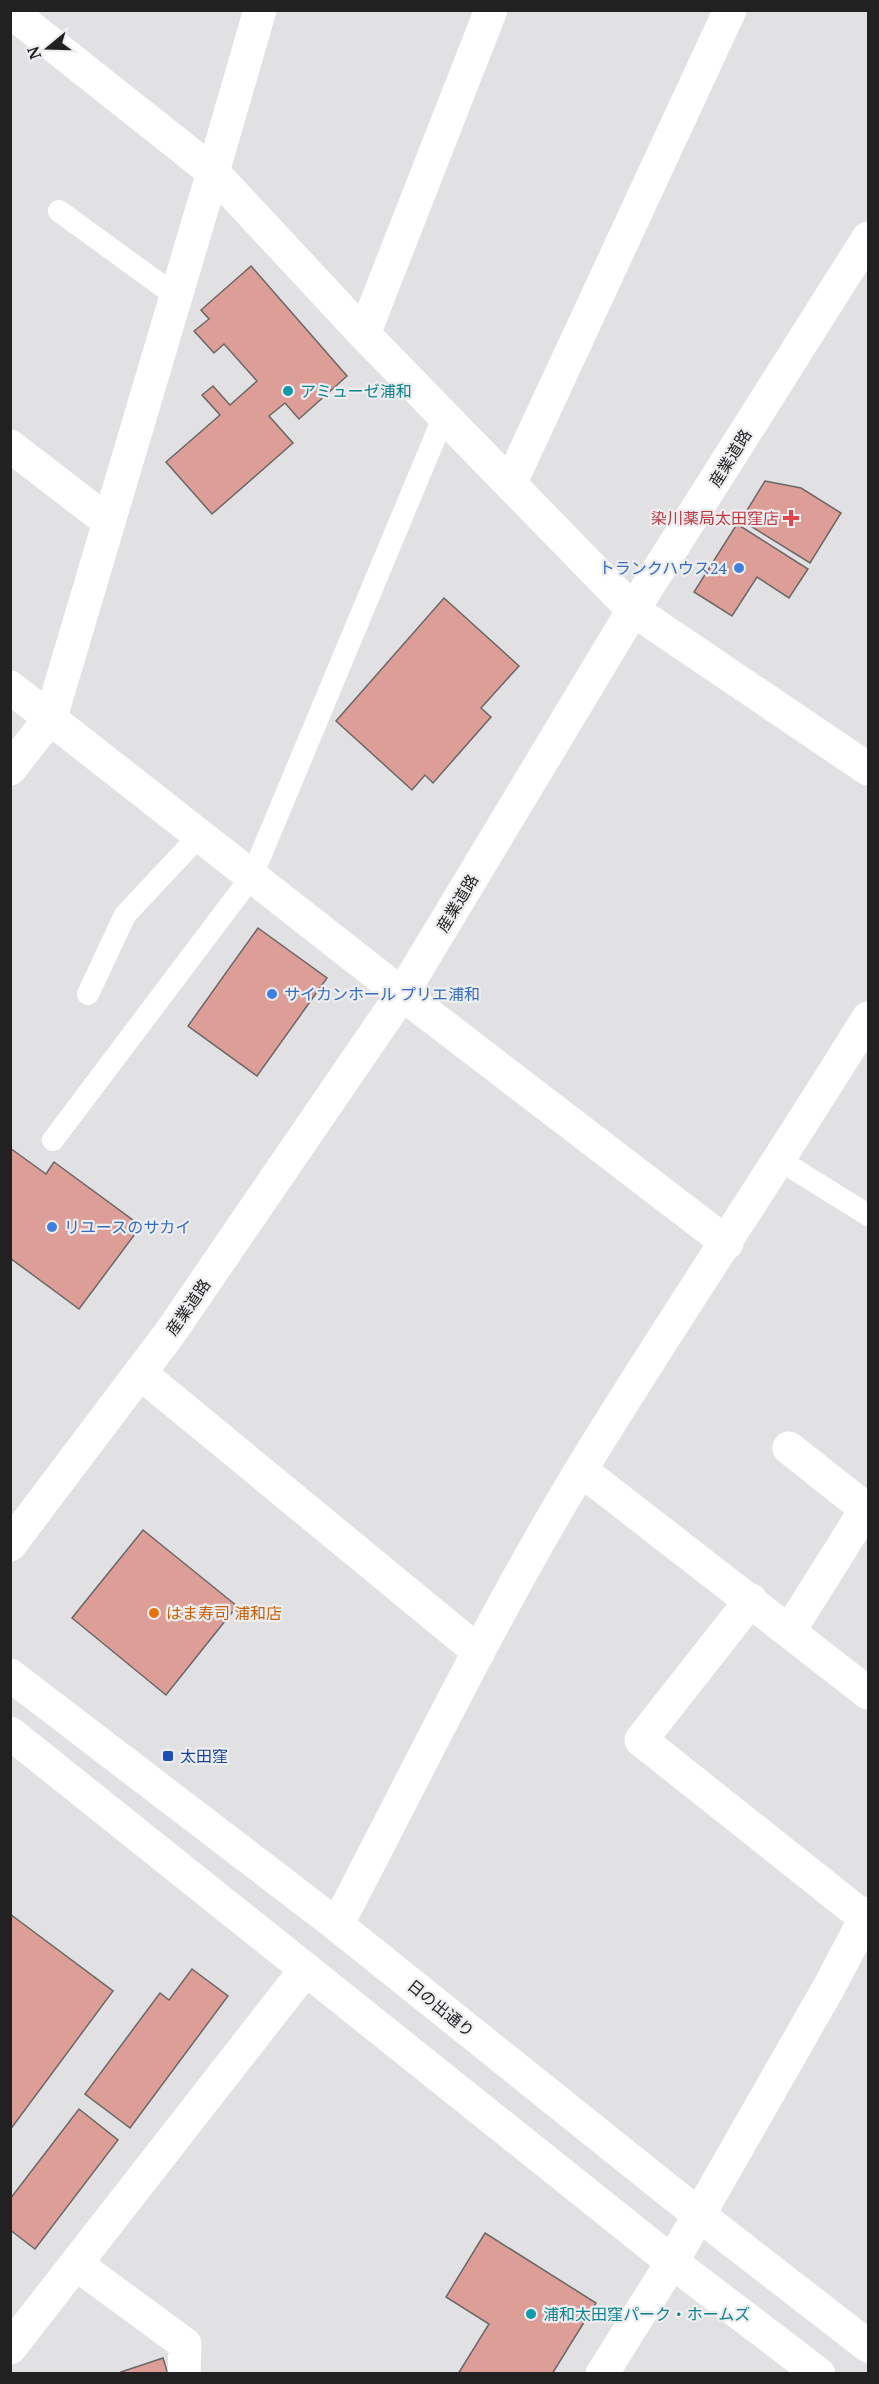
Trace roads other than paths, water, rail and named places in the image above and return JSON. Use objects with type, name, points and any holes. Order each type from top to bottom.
[{"type":"street","points":[[10,769],[51,717],[260,10]]},
{"type":"street","points":[[364,334],[491,10]]},
{"type":"street","points":[[510,484],[730,10]]},
{"type":"street","points":[[10,11],[213,172],[364,334],[633,610],[868,769]]},
{"type":"street","name":"産業道路","points":[[10,1545],[177,1324],[402,994],[633,610],[868,238]]},
{"type":"street","points":[[10,446],[109,522]]},
{"type":"street","points":[[10,687],[402,994],[727,1242]]},
{"type":"street","points":[[337,1925],[479,1652],[581,1470],[781,1161],[868,1018]]},
{"type":"street","points":[[140,1373],[479,1652]]},
{"type":"street","points":[[789,1448],[866,1509],[790,1630]]},
{"type":"street","points":[[581,1470],[790,1630],[868,1693]]},
{"type":"street","points":[[602,2373],[672,2262],[867,1915],[641,1740],[751,1600]]},
{"type":"street","name":"日の出通り","points":[[10,1675],[337,1925],[699,2215],[868,2346]]},
{"type":"street","points":[[10,1733],[672,2262],[819,2373]]},
{"type":"street","points":[[10,2348],[306,1968]]},
{"type":"street","points":[[76,2264],[185,2344],[184,2373]]},
{"type":"lane","points":[[59,212],[176,296]]},
{"type":"lane","points":[[53,1140],[252,876],[444,416]]},
{"type":"lane","points":[[88,994],[125,915],[200,835]]},
{"type":"lane","points":[[781,1161],[868,1215]]},
{"type":"place","name":"アミューゼ浦和","points":[[288,391]]},
{"type":"place","name":"染川薬局太田窪店","points":[[791,518]]},
{"type":"place","name":"トランクハウス24","points":[[739,568]]},
{"type":"place","name":"サイカンホール プリエ浦和","points":[[272,994]]},
{"type":"place","name":"リユースのサカイ","points":[[52,1227]]},
{"type":"place","name":"はま寿司 浦和店","points":[[154,1613]]},
{"type":"place","name":"太田窪","points":[[168,1756]]},
{"type":"place","name":"浦和太田窪パーク・ホームズ","points":[[531,2314]]}]
